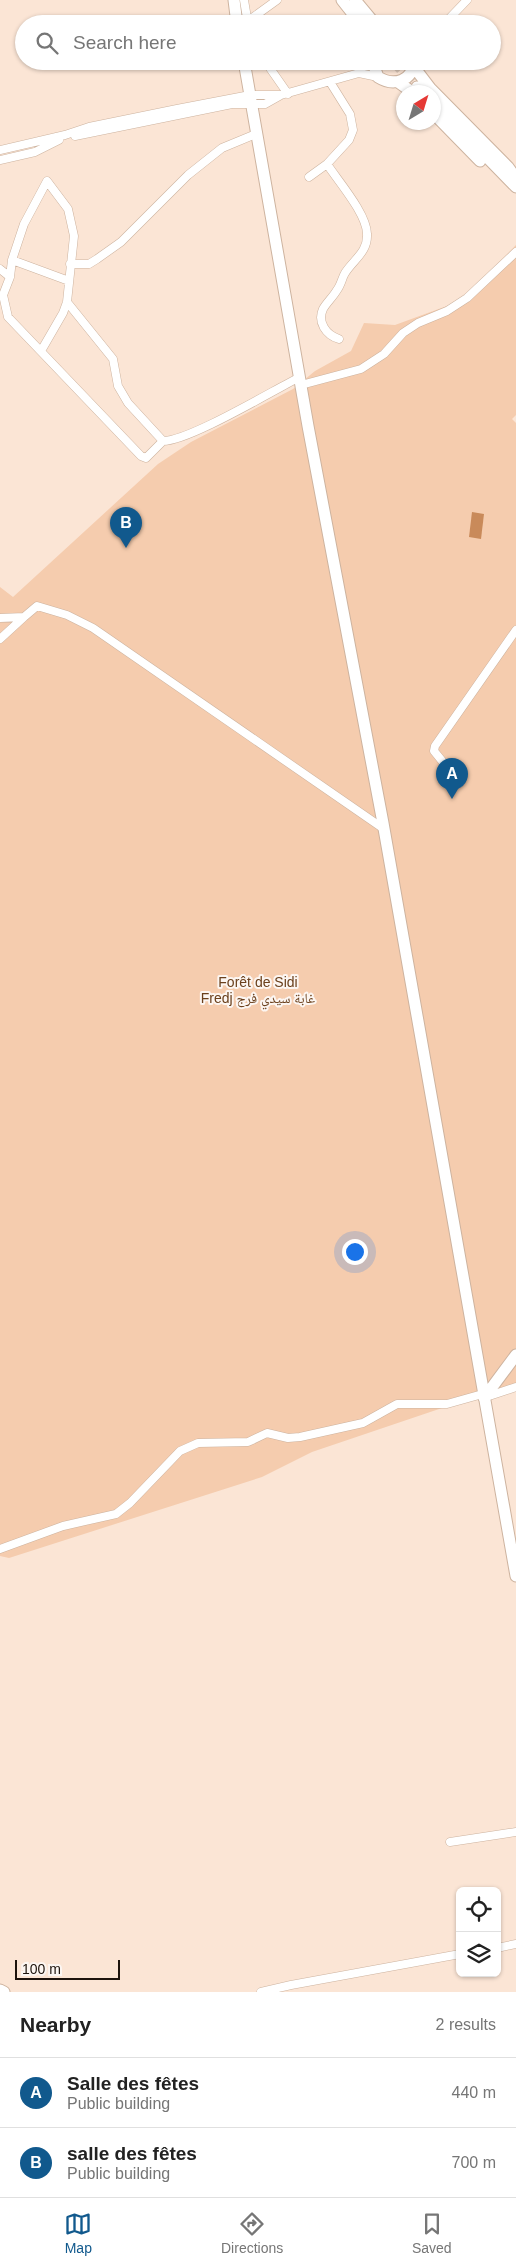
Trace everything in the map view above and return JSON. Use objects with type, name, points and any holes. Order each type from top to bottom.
[{"type":"main road","points":[[234,0],[241,15]]},
{"type":"main road","points":[[333,0],[345,15]]},
{"type":"main road","points":[[342,0],[354,15]]},
{"type":"main road","points":[[355,0],[367,15]]},
{"type":"main road","points":[[245,70],[384,829],[482,1396],[516,1576]]},
{"type":"main road","points":[[375,70],[378,77],[405,85]]},
{"type":"main road","points":[[398,82],[408,77],[411,70]]},
{"type":"main road","points":[[418,70],[426,83],[508,167],[516,178]]},
{"type":"main road","points":[[441,110],[516,187]]},
{"type":"main road","points":[[441,121],[502,183],[516,192]]},
{"type":"main road","points":[[482,1396],[516,1355]]},
{"type":"main road","points":[[0,1990],[4,1992]]},
{"type":"street","points":[[244,15],[245,0]]},
{"type":"street","points":[[252,15],[265,3],[278,0]]},
{"type":"street","points":[[453,15],[467,0]]},
{"type":"street","points":[[270,70],[284,95]]},
{"type":"street","points":[[0,160],[35,152],[67,137],[178,112],[284,95],[359,73],[362,70]]},
{"type":"street","points":[[359,73],[378,77]]},
{"type":"street","points":[[309,178],[327,164],[349,140],[354,126],[350,114],[330,82]]},
{"type":"street","points":[[0,150],[65,135],[84,128],[160,116]]},
{"type":"street","points":[[70,264],[89,264],[121,242],[188,175],[222,148],[256,134]]},
{"type":"street","points":[[327,164],[363,218],[368,234],[364,250],[346,271],[338,289],[322,310],[322,322],[325,330],[331,336],[339,338]]},
{"type":"street","points":[[41,351],[63,313],[67,302],[74,236],[68,209],[47,181],[24,224],[12,260],[10,277],[3,295],[8,317],[141,456],[146,458],[163,441],[172,441],[301,381],[361,368],[384,354],[411,328],[447,311],[467,298],[516,252]]},
{"type":"street","points":[[12,260],[69,281]]},
{"type":"street","points":[[0,269],[10,277]]},
{"type":"street","points":[[67,302],[113,358],[118,386],[128,403],[163,441]]},
{"type":"street","points":[[0,639],[37,606],[67,615],[93,628],[384,829]]},
{"type":"street","points":[[0,618],[24,617]]},
{"type":"street","points":[[460,783],[434,751],[435,746],[516,630]]},
{"type":"street","points":[[0,1549],[63,1526],[116,1514],[130,1504],[180,1451],[198,1443],[248,1442],[267,1433],[296,1437],[358,1424],[397,1404],[447,1404],[516,1387]]},
{"type":"street","points":[[450,1842],[516,1832]]},
{"type":"street","points":[[501,1947],[516,1944]]},
{"type":"street","points":[[261,1992],[291,1984],[456,1955]]},
{"type":"green space","name":"Forêt de Sidi Fredj غابة سيدي فرج","points":[[516,245],[516,415],[512,419],[516,423],[516,1383],[312,1452],[262,1477],[9,1558],[0,1556],[0,587],[13,597],[158,464],[191,442],[293,389],[315,371],[351,351],[364,323],[395,325],[455,303],[483,279]]},
{"type":"shaded area","points":[[472,512],[484,514],[481,539],[469,537]]},
{"type":"tunnel","points":[[402,70],[415,85]]},
{"type":"place","name":"salle des fêtes","points":[[126,548]]},
{"type":"place","name":"Salle des fêtes","points":[[452,799]]}]
